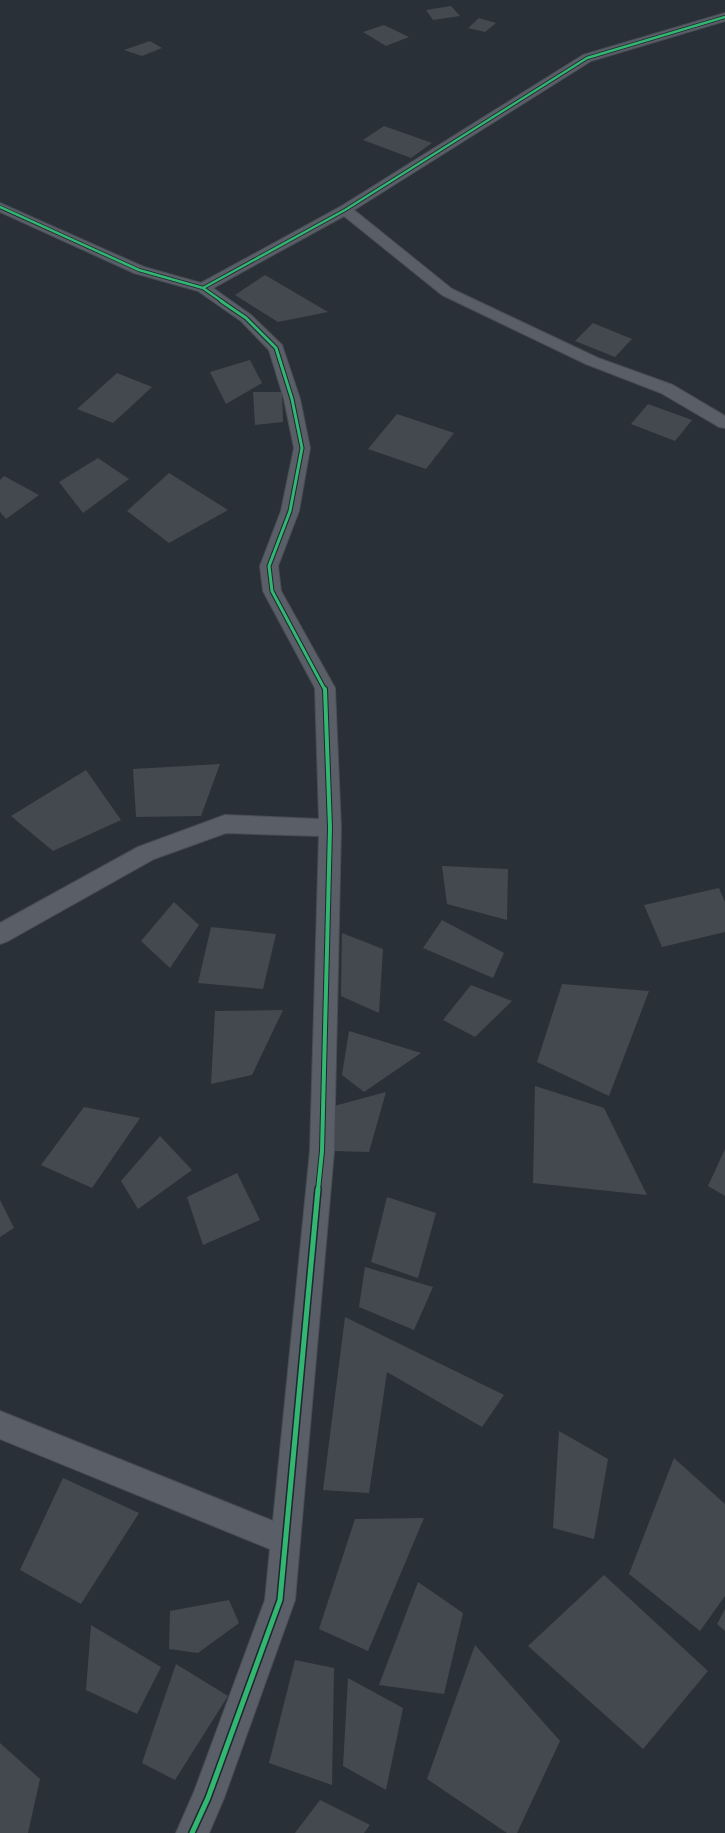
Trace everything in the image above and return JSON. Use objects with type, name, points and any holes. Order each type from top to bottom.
[{"type":"street","points":[[203,288],[346,210],[587,58],[725,17]]},
{"type":"street","points":[[0,207],[138,270],[203,288],[246,318],[276,348],[292,399],[302,448],[290,511],[268,566],[272,591],[325,688],[330,828],[322,1151],[280,1600],[208,1798],[192,1833]]},
{"type":"street","points":[[346,210],[447,292],[592,361],[667,389],[725,423]]},
{"type":"street","points":[[0,934],[146,853],[225,824],[330,828]]},
{"type":"street","points":[[0,1425],[286,1541]]},
{"type":"building","points":[[451,6],[460,16],[433,20],[426,10]]},
{"type":"building","points":[[479,18],[496,23],[485,32],[468,28]]},
{"type":"building","points":[[384,25],[409,37],[386,46],[363,32]]},
{"type":"building","points":[[150,41],[162,48],[142,56],[124,50]]},
{"type":"building","points":[[384,126],[432,143],[411,158],[363,140]]},
{"type":"building","points":[[265,275],[328,312],[278,322],[235,295]]},
{"type":"building","points":[[593,323],[632,339],[615,357],[575,341]]},
{"type":"building","points":[[250,360],[262,383],[226,404],[210,372]]},
{"type":"building","points":[[117,373],[152,387],[113,423],[77,409]]},
{"type":"building","points":[[253,392],[282,392],[283,422],[255,425]]},
{"type":"building","points":[[648,404],[692,420],[675,441],[631,424]]},
{"type":"building","points":[[397,414],[454,433],[426,469],[368,449]]},
{"type":"building","points":[[98,458],[129,479],[83,513],[59,482]]},
{"type":"building","points":[[169,473],[228,510],[169,543],[127,511]]},
{"type":"building","points":[[4,476],[39,495],[6,519],[0,512],[0,480]]},
{"type":"building","points":[[220,764],[201,816],[136,817],[133,769]]},
{"type":"building","points":[[86,770],[121,820],[53,851],[11,816]]},
{"type":"building","points":[[442,866],[508,869],[507,920],[447,904]]},
{"type":"building","points":[[719,888],[725,902],[725,932],[662,947],[644,905]]},
{"type":"building","points":[[174,902],[199,925],[170,968],[141,941]]},
{"type":"building","points":[[442,920],[504,953],[493,978],[423,948]]},
{"type":"building","points":[[211,927],[276,934],[263,989],[198,983]]},
{"type":"building","points":[[342,933],[383,949],[379,1013],[341,996]]},
{"type":"building","points":[[562,984],[649,991],[609,1096],[537,1062]]},
{"type":"building","points":[[471,985],[512,1001],[475,1037],[443,1020]]},
{"type":"building","points":[[283,1010],[252,1075],[211,1084],[215,1011]]},
{"type":"building","points":[[349,1031],[421,1053],[364,1092],[342,1075]]},
{"type":"building","points":[[535,1086],[604,1108],[647,1195],[533,1183]]},
{"type":"building","points":[[386,1092],[369,1152],[333,1151],[334,1106]]},
{"type":"building","points":[[84,1107],[140,1118],[92,1188],[41,1165]]},
{"type":"building","points":[[160,1136],[192,1170],[138,1209],[121,1181]]},
{"type":"building","points":[[725,1149],[725,1196],[708,1186]]},
{"type":"building","points":[[237,1173],[260,1220],[203,1245],[187,1197]]},
{"type":"building","points":[[387,1197],[436,1213],[418,1278],[371,1262]]},
{"type":"building","points":[[0,1200],[14,1228],[0,1237]]},
{"type":"building","points":[[365,1267],[433,1287],[414,1330],[359,1307]]},
{"type":"building","points":[[345,1317],[504,1395],[482,1427],[387,1372],[369,1493],[323,1490]]},
{"type":"building","points":[[559,1431],[608,1459],[594,1539],[553,1528]]},
{"type":"building","points":[[674,1458],[725,1504],[725,1596],[700,1631],[629,1574]]},
{"type":"building","points":[[63,1478],[139,1513],[81,1604],[20,1570]]},
{"type":"building","points":[[424,1518],[368,1651],[319,1629],[355,1519]]},
{"type":"building","points":[[604,1575],[708,1671],[643,1749],[528,1646]]},
{"type":"building","points":[[418,1582],[463,1613],[444,1694],[379,1685]]},
{"type":"building","points":[[229,1600],[239,1623],[198,1653],[169,1649],[170,1611]]},
{"type":"building","points":[[725,1609],[725,1631],[717,1624]]},
{"type":"building","points":[[91,1625],[161,1667],[137,1714],[86,1690]]},
{"type":"building","points":[[475,1645],[560,1741],[517,1833],[507,1833],[427,1779]]},
{"type":"building","points":[[295,1660],[334,1668],[332,1785],[269,1763]]},
{"type":"building","points":[[176,1664],[228,1696],[175,1780],[142,1763]]},
{"type":"building","points":[[348,1678],[403,1708],[386,1790],[343,1766]]},
{"type":"building","points":[[0,1743],[40,1779],[28,1833],[0,1833]]},
{"type":"building","points":[[320,1800],[370,1825],[364,1833],[295,1833]]},
{"type":"cycle path","points":[[0,207],[139,270],[203,288],[345,210],[587,58],[725,17]]},
{"type":"cycle path","points":[[192,1833],[208,1798],[280,1600],[322,1151],[330,828],[325,688],[272,591],[269,566],[290,511],[302,448],[292,399],[276,348],[246,318],[203,288]]}]
